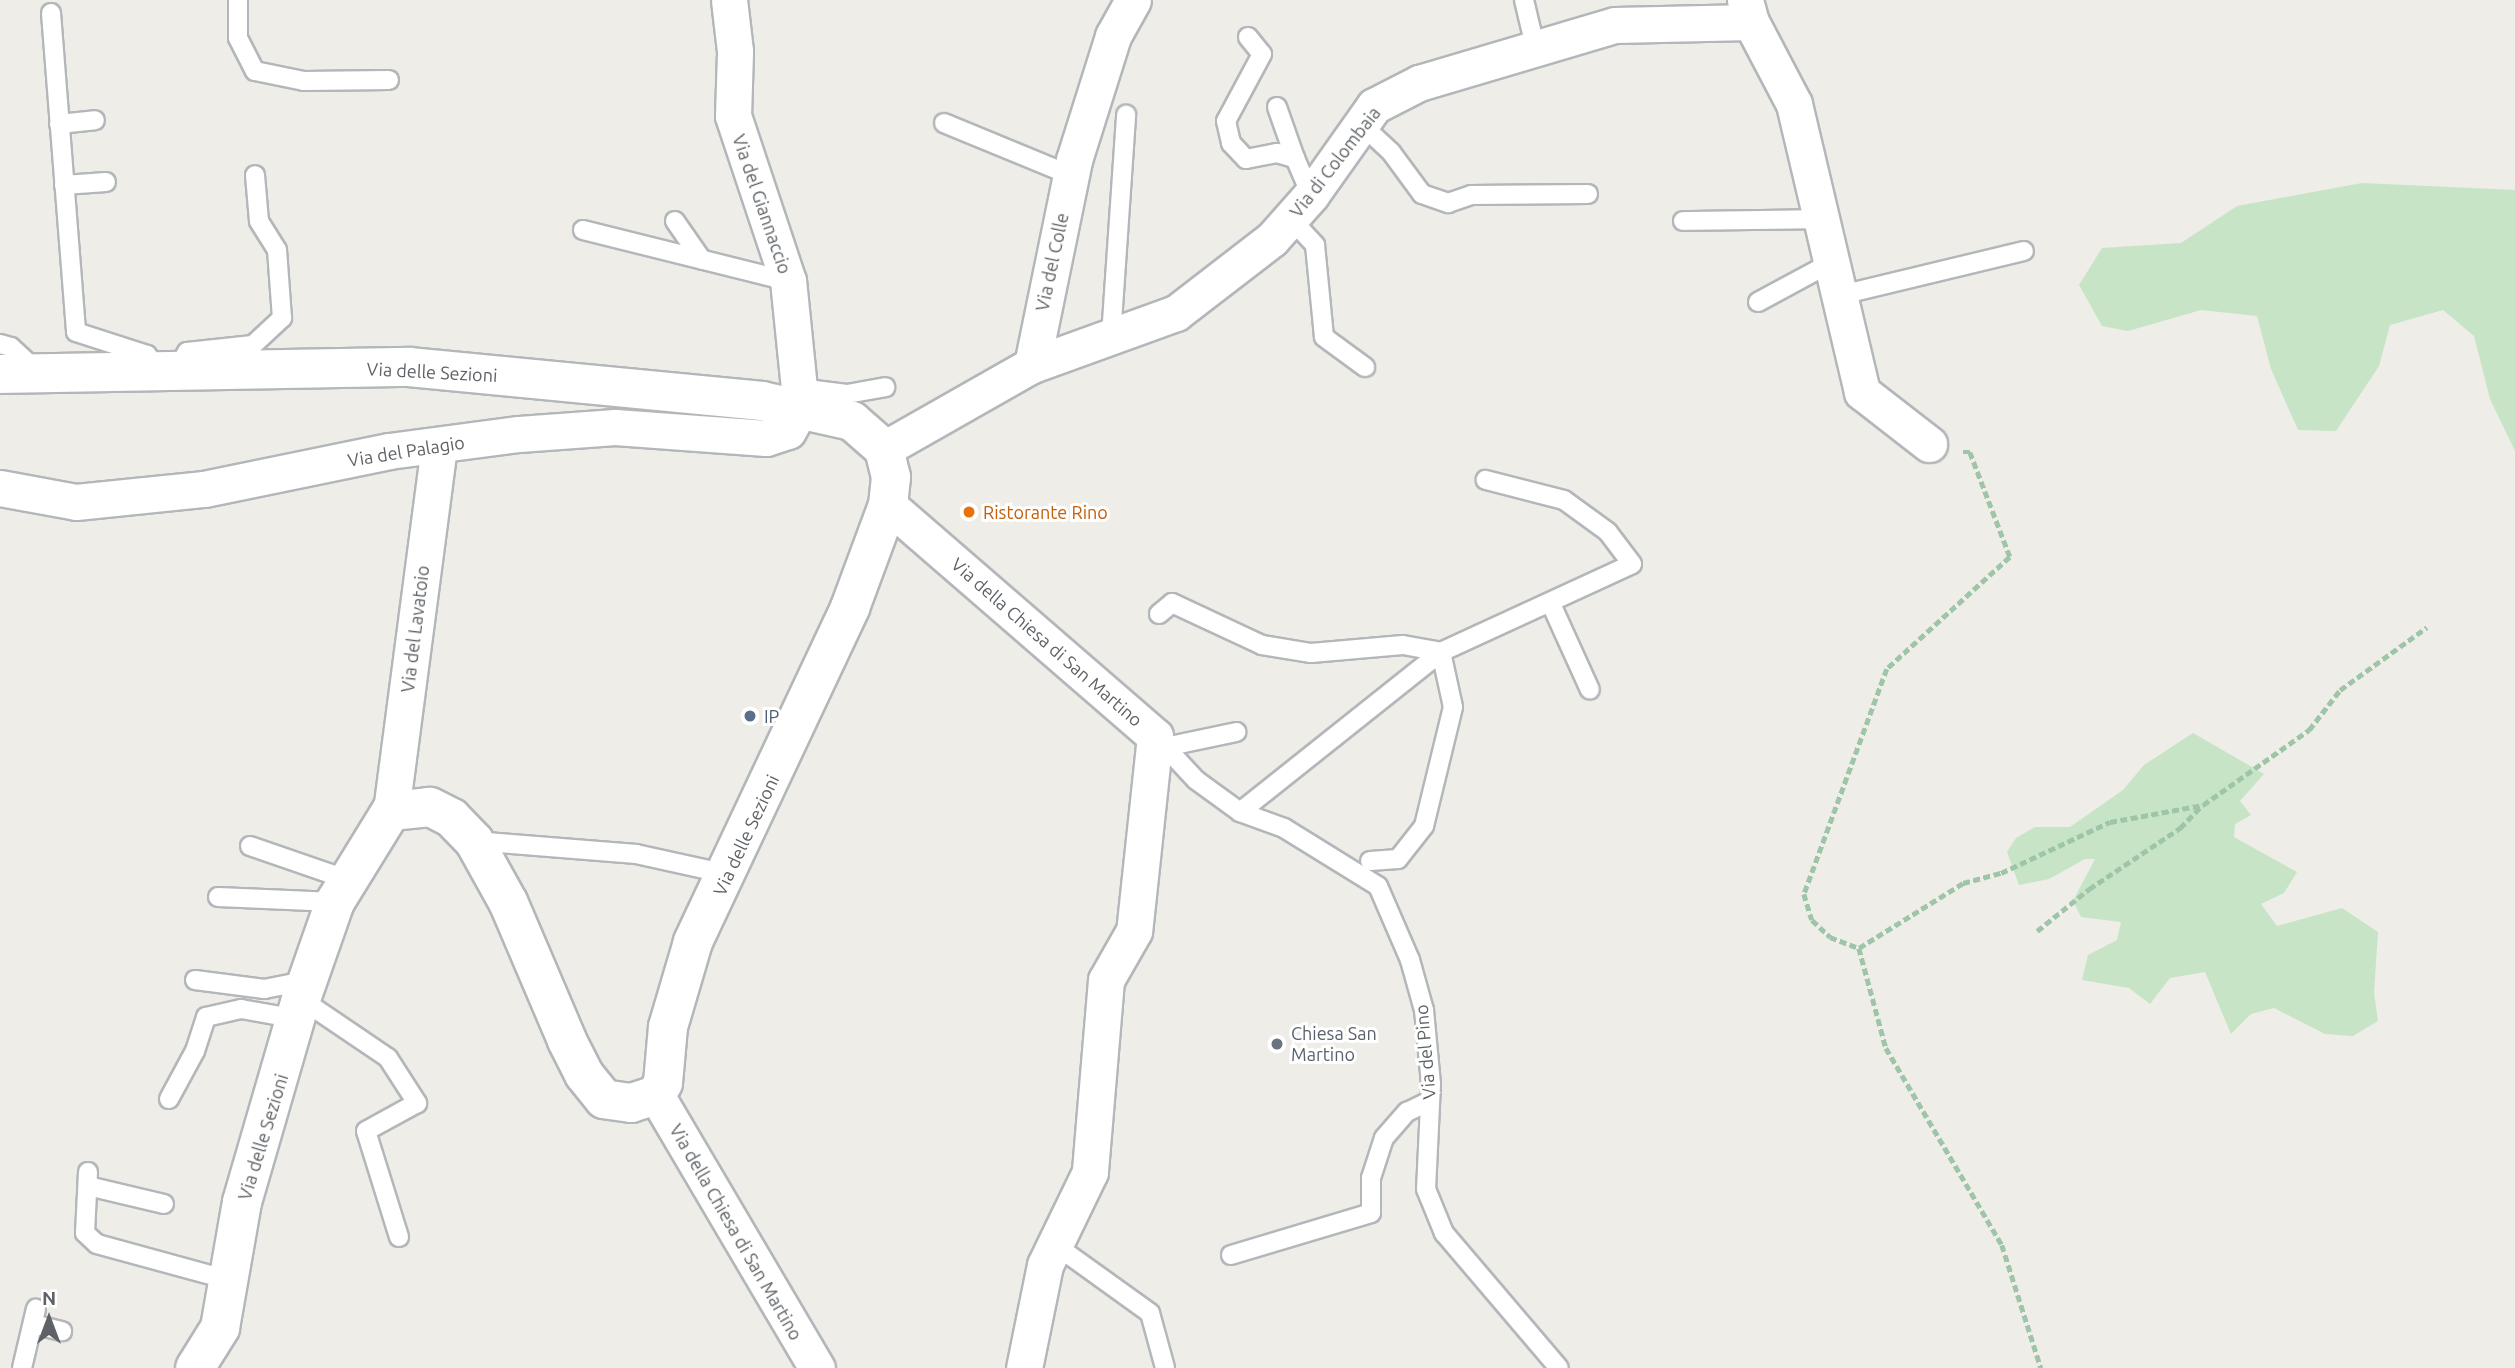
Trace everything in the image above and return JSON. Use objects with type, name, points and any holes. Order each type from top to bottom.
[{"type":"street","name":"Via del Giannaccio","points":[[729,0],[735,51],[733,116],[789,281],[800,398]]},
{"type":"street","name":"Via del Colle","points":[[1032,365],[1070,175],[1112,36],[1133,0]]},
{"type":"street","name":"Via di Colombaia","points":[[1032,365],[1176,313],[1272,239],[1301,206],[1374,106],[1419,83],[1535,46],[1615,25],[1748,11]]},
{"type":"street","points":[[1748,11],[1794,104],[1863,392],[1929,444]]},
{"type":"street","points":[[884,449],[1032,365]]},
{"type":"street","name":"Via delle Sezioni","points":[[0,374],[409,367],[800,398],[852,422],[884,449],[891,477],[888,505],[850,608],[729,874],[693,942],[668,1027],[663,1083],[656,1095]]},
{"type":"street","name":"Via del Palagio","points":[[0,488],[76,502],[204,489],[389,451],[519,434],[615,427],[766,438],[788,431],[800,398]]},
{"type":"street","name":"Via del Lavatoio","points":[[391,811],[439,446]]},
{"type":"street","name":"Via della Chiesa di San Martino","points":[[888,505],[1160,741],[1134,932],[1106,980],[1090,1172],[1045,1265],[1024,1368]]},
{"type":"street","points":[[391,811],[430,807],[452,818],[474,841],[508,902],[584,1074],[604,1099],[631,1103],[656,1095]]},
{"type":"street","name":"Via delle Sezioni","points":[[195,1368],[220,1328],[242,1202],[302,1002],[341,890],[391,811]]},
{"type":"street","name":"Via della Chiesa di San Martino","points":[[656,1095],[817,1368]]},
{"type":"lane","points":[[238,0],[238,38],[255,71],[304,82],[389,80]]},
{"type":"lane","points":[[1524,0],[1535,46]]},
{"type":"lane","points":[[51,13],[76,332],[147,355],[166,371],[187,352],[253,345],[282,318],[277,250],[259,220],[255,176]]},
{"type":"lane","points":[[1248,37],[1262,54],[1226,121],[1230,143],[1246,159],[1277,153],[1295,158]]},
{"type":"lane","points":[[1277,107],[1295,158],[1301,206],[1315,245],[1324,337],[1366,367]]},
{"type":"lane","points":[[1111,337],[1126,115]]},
{"type":"lane","points":[[59,124],[95,120]]},
{"type":"lane","points":[[944,123],[1070,175]]},
{"type":"lane","points":[[1362,124],[1391,152],[1422,194],[1448,203],[1471,195],[1588,194]]},
{"type":"lane","points":[[64,185],[106,182]]},
{"type":"lane","points":[[1683,221],[1822,219]]},
{"type":"lane","points":[[675,221],[702,260]]},
{"type":"lane","points":[[583,230],[789,281]]},
{"type":"lane","points":[[1841,295],[2024,251]]},
{"type":"lane","points":[[1758,302],[1832,262]]},
{"type":"lane","points":[[0,344],[11,347],[40,373]]},
{"type":"lane","points":[[800,398],[885,387]]},
{"type":"lane","points":[[1240,812],[1441,652],[1551,604],[1632,564],[1608,532],[1564,500],[1486,480]]},
{"type":"lane","points":[[1158,614],[1172,603],[1262,645],[1311,653],[1404,645],[1441,652]]},
{"type":"lane","points":[[1551,604],[1590,690]]},
{"type":"lane","points":[[1370,861],[1398,859],[1424,826],[1453,707],[1441,652]]},
{"type":"lane","points":[[1160,741],[1236,732]]},
{"type":"lane","name":"Via del Pino","points":[[1160,741],[1196,780],[1240,812],[1284,828],[1378,886],[1410,960],[1424,1010],[1430,1101],[1426,1189],[1444,1233],[1559,1368]]},
{"type":"lane","points":[[474,841],[636,854],[729,874]]},
{"type":"lane","points":[[250,846],[341,890]]},
{"type":"lane","points":[[218,898],[341,890]]},
{"type":"lane","points":[[195,980],[264,989],[295,984],[302,1002],[388,1058],[417,1103],[366,1130],[399,1237]]},
{"type":"lane","points":[[169,1099],[195,1051],[206,1017],[241,1009],[302,1002]]},
{"type":"lane","points":[[1230,1255],[1371,1213],[1371,1178],[1384,1138],[1407,1112],[1430,1101]]},
{"type":"lane","points":[[164,1204],[88,1179],[85,1233],[97,1244],[229,1280]]},
{"type":"lane","points":[[1054,1244],[1150,1313],[1164,1368]]},
{"type":"lane","points":[[22,1368],[34,1317],[62,1331]]},
{"type":"path","points":[[1859,948],[1830,937],[1812,920],[1804,894],[1887,669],[2010,558],[1970,452],[1944,452],[1929,444]]},
{"type":"path","points":[[2037,932],[2089,889],[2180,828],[2203,805],[2309,730],[2340,690],[2427,627]]},
{"type":"path","points":[[1859,948],[1963,883],[2001,873],[2110,822],[2203,805]]},
{"type":"path","points":[[1859,948],[1886,1048],[2002,1245],[2041,1368]]},
{"type":"green space","points":[[2362,183],[2515,190],[2515,451],[2490,399],[2474,336],[2443,310],[2390,325],[2379,366],[2336,431],[2298,430],[2271,369],[2257,316],[2201,310],[2128,331],[2102,326],[2079,285],[2102,248],[2181,243],[2237,206]]},
{"type":"green space","points":[[2193,733],[2264,774],[2240,801],[2251,815],[2235,824],[2234,837],[2297,872],[2284,893],[2261,904],[2277,926],[2342,908],[2378,932],[2374,993],[2378,1021],[2353,1036],[2325,1034],[2274,1008],[2251,1014],[2231,1034],[2205,972],[2170,978],[2150,1004],[2129,988],[2082,980],[2088,955],[2117,940],[2121,922],[2081,917],[2073,901],[2095,859],[2085,859],[2049,879],[2019,885],[2007,852],[2016,838],[2035,827],[2070,827],[2123,790],[2144,765]]},
{"type":"place","name":"Ristorante Rino","points":[[969,512]]},
{"type":"place","name":"IP","points":[[750,716]]},
{"type":"place","name":"Chiesa San Martino","points":[[1277,1044]]}]
